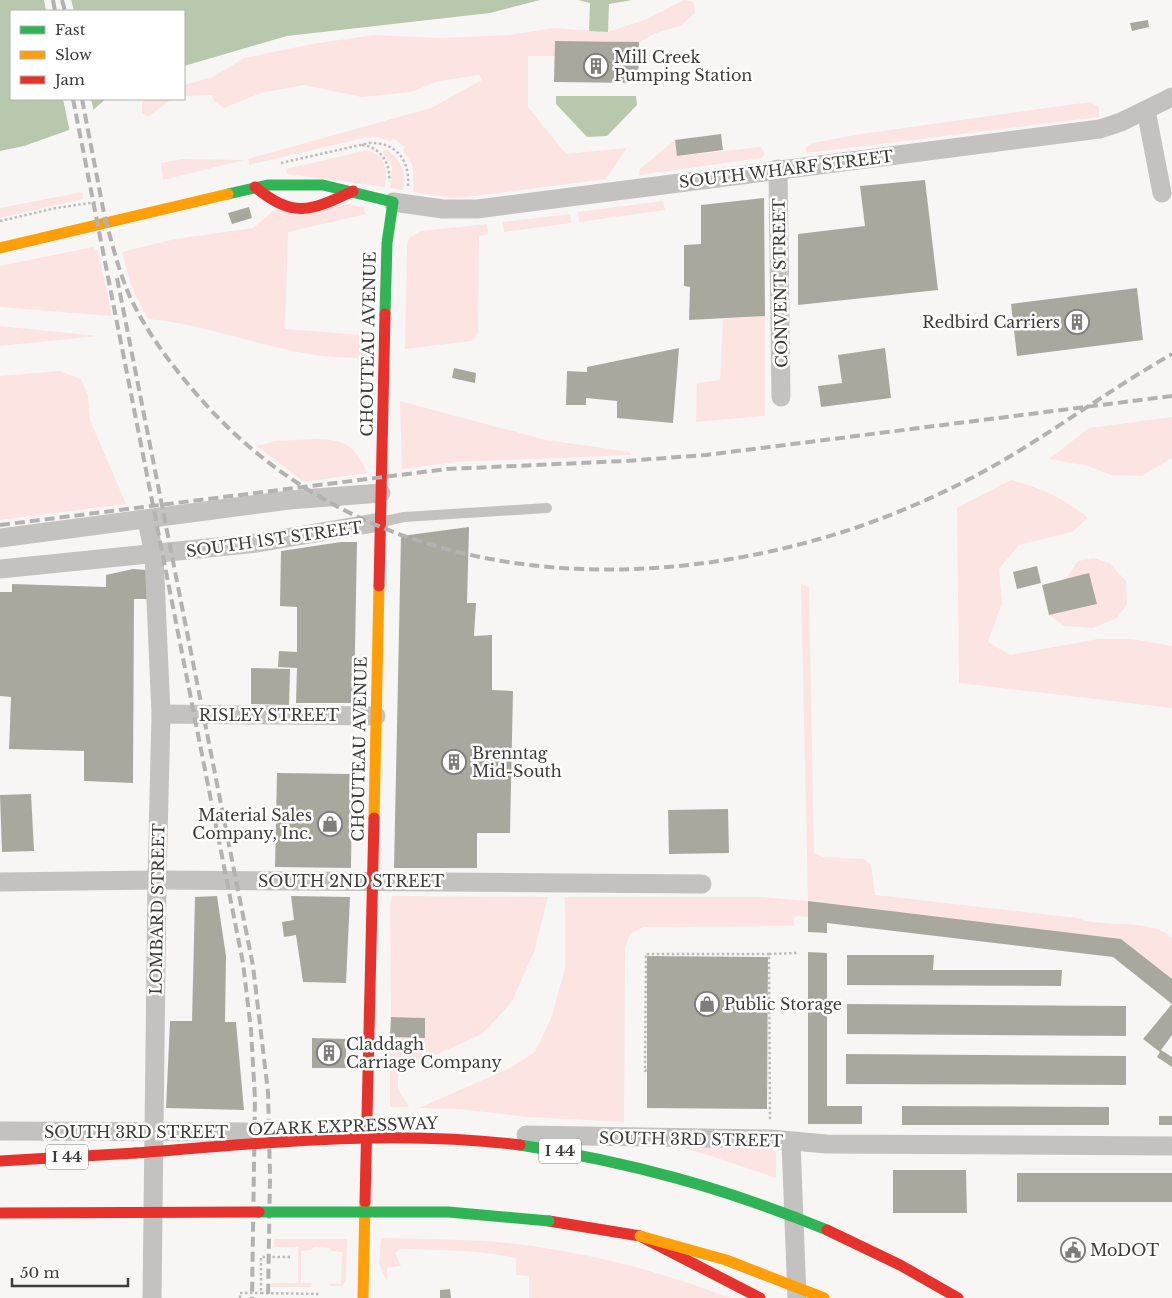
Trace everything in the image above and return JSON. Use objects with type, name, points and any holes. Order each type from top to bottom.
[{"type":"main road","points":[[0,248],[255,187],[311,183],[353,191],[396,194]]},
{"type":"main road","points":[[255,187],[282,205],[298,209],[335,199],[353,191]]},
{"type":"main road","name":"CHOUTEAU AVENUE","points":[[363,1298],[387,243],[396,194]]},
{"type":"main road","name":"OZARK EXPRESSWAY","points":[[0,1161],[300,1140],[392,1138],[505,1143],[557,1151],[664,1174],[729,1192],[789,1214],[878,1254],[916,1273],[958,1298]]},
{"type":"main road","points":[[0,1213],[448,1212],[540,1220],[587,1226],[640,1236],[726,1260],[824,1298]]},
{"type":"main road","points":[[640,1236],[760,1298]]},
{"type":"street","name":"SOUTH WHARF STREET","points":[[396,194],[443,209],[477,209],[1100,129],[1172,97]]},
{"type":"street","points":[[1146,110],[1162,194]]},
{"type":"street","name":"CONVENT STREET","points":[[778,169],[781,397]]},
{"type":"street","name":"SOUTH 1ST STREET","points":[[0,538],[289,500],[381,493]]},
{"type":"street","name":"LOMBARD STREET","points":[[147,520],[154,555],[161,714],[152,1298]]},
{"type":"street","name":"SOUTH 1ST STREET","points":[[0,569],[154,555],[257,543],[380,522]]},
{"type":"street","name":"RISLEY STREET","points":[[161,714],[376,716]]},
{"type":"street","name":"SOUTH 2ND STREET","points":[[0,882],[157,880],[702,884]]},
{"type":"street","name":"SOUTH 3RD STREET","points":[[0,1131],[154,1133],[367,1132],[761,1139],[826,1144],[1172,1146]]},
{"type":"street","points":[[791,1142],[797,1298]]},
{"type":"lane","name":"SOUTH 1ST STREET","points":[[380,522],[404,517],[547,508]]},
{"type":"path","points":[[381,143],[397,151],[402,157],[408,170],[396,194],[386,161],[377,151],[362,145],[381,143]]},
{"type":"path","points":[[0,221],[62,207],[102,202]]},
{"type":"path","points":[[647,1070],[645,1071],[646,954],[797,953]]},
{"type":"path","points":[[769,954],[770,1128]]},
{"type":"path","points":[[260,1293],[261,1257],[290,1257]]},
{"type":"path","points":[[240,1298],[240,1293],[320,1294]]},
{"type":"shaded area","points":[[0,0],[540,0],[490,13],[287,36],[185,66],[185,10],[10,10],[10,100],[105,100],[69,130],[24,146],[0,151]]},
{"type":"shaded area","points":[[578,0],[632,0],[609,4],[608,32],[589,31],[590,3]]},
{"type":"shaded area","points":[[684,0],[694,2],[695,13],[680,26],[656,33],[639,42],[555,41],[555,56],[528,56],[528,107],[566,154],[627,148],[606,179],[467,197],[452,198],[413,192],[413,166],[403,150],[405,147],[393,138],[391,141],[377,137],[364,138],[249,165],[248,159],[431,108],[482,80],[479,75],[439,81],[411,92],[362,97],[303,85],[261,93],[224,108],[214,101],[212,95],[185,96],[185,85],[213,77],[244,58],[312,44],[374,35],[442,38],[508,35],[555,28],[608,32],[647,19]]},
{"type":"shaded area","points":[[556,96],[636,96],[637,105],[607,136],[587,137],[556,104]]},
{"type":"shaded area","points":[[144,100],[171,100],[148,117],[142,113],[142,102]]},
{"type":"shaded area","points":[[1090,102],[1099,107],[1099,117],[806,153],[806,147],[813,143],[861,134]]},
{"type":"shaded area","points":[[675,140],[678,156],[761,147],[765,154],[761,158],[639,175],[640,169]]},
{"type":"shaded area","points":[[385,149],[399,161],[402,167],[404,178],[403,190],[390,188],[392,167],[383,153]]},
{"type":"shaded area","points":[[368,150],[379,156],[382,160],[386,170],[385,187],[287,174],[286,169]]},
{"type":"shaded area","points":[[183,159],[244,160],[163,180],[161,163]]},
{"type":"shaded area","points":[[82,192],[83,199],[0,218],[0,208]]},
{"type":"shaded area","points":[[663,201],[665,210],[579,222],[578,212]]},
{"type":"shaded area","points":[[349,204],[365,208],[363,210],[366,214],[288,232],[285,329],[362,335],[362,341],[371,345],[370,359],[309,354],[189,325],[148,319],[131,286],[122,252],[175,239],[253,228],[273,211]]},
{"type":"shaded area","points":[[570,214],[571,223],[504,232],[503,222]]},
{"type":"shaded area","points":[[487,224],[488,234],[479,236],[478,334],[471,341],[405,349],[407,245],[409,238],[421,231]]},
{"type":"shaded area","points":[[93,247],[94,251],[98,250],[112,316],[0,307],[0,266]]},
{"type":"shaded area","points":[[765,316],[765,416],[696,422],[697,383],[720,380],[723,319]]},
{"type":"shaded area","points":[[0,326],[98,336],[0,346]]},
{"type":"shaded area","points":[[60,371],[81,379],[88,396],[90,420],[126,504],[0,520],[0,376]]},
{"type":"shaded area","points":[[400,401],[546,440],[631,452],[631,455],[456,462],[402,469]]},
{"type":"shaded area","points":[[1172,417],[1172,458],[1142,476],[1111,475],[1088,466],[1049,459],[1089,428]]},
{"type":"shaded area","points":[[316,439],[342,443],[354,450],[367,473],[304,482],[257,446],[276,441]]},
{"type":"shaded area","points":[[1011,480],[1052,494],[1088,518],[1072,532],[1019,545],[999,569],[1002,603],[988,642],[1010,655],[1098,639],[1132,639],[1172,646],[1172,708],[959,683],[957,508]]},
{"type":"shaded area","points":[[1094,558],[1109,563],[1126,581],[1127,604],[1117,618],[1093,628],[1064,626],[1049,615],[1097,604],[1066,579],[1078,561]]},
{"type":"shaded area","points":[[801,584],[809,587],[814,853],[823,857],[864,859],[871,865],[875,895],[1077,918],[1100,923],[1140,925],[1152,928],[1172,938],[1172,979],[1121,939],[798,916],[794,918],[794,926],[643,927],[630,934],[625,948],[624,1122],[527,1117],[459,1109],[419,1108],[510,1068],[535,1052],[552,1016],[565,968],[565,897],[761,897],[808,901]]},
{"type":"shaded area","points":[[392,896],[548,897],[534,952],[511,1003],[482,1034],[398,1072],[398,1089],[409,1107],[390,1107],[390,1037],[424,1038],[425,1018],[391,1017],[390,903]]},
{"type":"shaded area","points":[[675,1146],[771,1148],[776,1153],[776,1178],[708,1155]]},
{"type":"shaded area","points":[[381,1238],[483,1241],[544,1248],[598,1258],[652,1272],[730,1298],[529,1298],[529,1276],[516,1275],[516,1258],[487,1253],[445,1250],[401,1249],[395,1253],[401,1266],[387,1268],[387,1282],[379,1264]]},
{"type":"shaded area","points":[[274,1239],[347,1239],[346,1278],[343,1286],[331,1286],[330,1284],[341,1284],[342,1252],[331,1251],[330,1248],[314,1247],[311,1250],[301,1251],[301,1283],[312,1283],[311,1287],[271,1287],[271,1283],[298,1283],[298,1247],[274,1247]]},
{"type":"pier","points":[[44,0],[71,0],[74,10],[46,10]]},
{"type":"pier","points":[[63,100],[91,100],[94,112],[70,132]]},
{"type":"building","points":[[1148,20],[1149,27],[1132,31],[1130,23]]},
{"type":"building","name":"Mill Creek Pumping Station","points":[[555,41],[639,42],[638,83],[554,82]]},
{"type":"building","points":[[721,134],[723,150],[677,156],[675,140]]},
{"type":"building","points":[[925,180],[938,290],[798,305],[798,234],[865,226],[860,186]]},
{"type":"building","points":[[764,198],[765,316],[689,320],[690,287],[684,286],[684,245],[701,244],[701,205]]},
{"type":"building","points":[[249,207],[252,218],[232,224],[228,213]]},
{"type":"building","name":"Redbird Carriers","points":[[1137,288],[1143,340],[1017,356],[1011,304]]},
{"type":"building","points":[[679,348],[673,423],[617,418],[617,401],[586,398],[586,405],[566,405],[567,371],[587,372],[587,367]]},
{"type":"building","points":[[885,348],[891,398],[821,407],[818,386],[842,383],[838,355]]},
{"type":"building","points":[[454,368],[476,373],[475,383],[452,378]]},
{"type":"building","name":"Brenntag Mid-South","points":[[469,527],[467,603],[476,603],[474,636],[492,635],[492,690],[513,691],[510,833],[477,833],[477,868],[394,868],[401,536]]},
{"type":"building","points":[[341,542],[357,542],[354,703],[296,703],[297,668],[278,667],[279,651],[297,652],[297,607],[280,606],[281,551]]},
{"type":"building","points":[[1037,566],[1041,583],[1017,589],[1013,572]]},
{"type":"building","points":[[133,569],[147,570],[147,599],[134,599],[133,783],[84,781],[84,751],[9,749],[11,697],[0,696],[0,592],[12,592],[12,584],[106,587],[106,575]]},
{"type":"building","points":[[1089,573],[1097,604],[1049,615],[1042,585]]},
{"type":"building","points":[[251,668],[290,669],[289,705],[251,704]]},
{"type":"building","points":[[277,773],[352,774],[351,868],[275,867]]},
{"type":"building","points":[[31,794],[34,851],[2,852],[0,795]]},
{"type":"building","points":[[728,809],[729,853],[669,854],[668,810]]},
{"type":"building","points":[[217,896],[226,956],[225,1022],[236,1022],[244,1110],[166,1108],[170,1021],[192,1021],[195,897]]},
{"type":"building","points":[[291,896],[350,897],[346,983],[303,982],[296,935],[284,937],[282,922],[294,920]]},
{"type":"building","points":[[808,901],[1121,939],[1172,979],[1172,1004],[1113,957],[827,923],[827,933],[808,932]]},
{"type":"building","name":"Public Storage","points":[[808,952],[827,953],[827,1106],[862,1106],[862,1124],[808,1124]]},
{"type":"building","name":"Public Storage","points":[[847,955],[934,955],[933,970],[1062,970],[1061,986],[847,985]]},
{"type":"building","name":"Public Storage","points":[[647,956],[768,957],[767,1109],[647,1108]]},
{"type":"building","name":"Public Storage","points":[[847,1004],[1126,1006],[1126,1036],[847,1034]]},
{"type":"building","points":[[1172,1004],[1172,1035],[1161,1050],[1172,1057],[1172,1067],[1157,1057],[1160,1052],[1143,1039]]},
{"type":"building","points":[[391,1017],[425,1018],[425,1038],[390,1037]]},
{"type":"building","name":"Claddagh Carriage Company","points":[[312,1038],[346,1039],[346,1068],[312,1068]]},
{"type":"building","name":"Public Storage","points":[[846,1054],[1126,1056],[1126,1085],[846,1084]]},
{"type":"building","points":[[902,1106],[1109,1107],[1109,1125],[902,1125]]},
{"type":"building","points":[[1159,1116],[1172,1116],[1172,1125],[1159,1125]]},
{"type":"building","points":[[893,1170],[966,1170],[967,1213],[893,1213]]},
{"type":"building","points":[[1017,1173],[1172,1173],[1172,1202],[1017,1202]]},
{"type":"building","points":[[450,1289],[451,1298],[440,1298],[440,1290]]},
{"type":"railway","points":[[53,0],[55,10]]},
{"type":"railway","points":[[62,0],[65,10]]},
{"type":"railway","points":[[73,100],[243,963],[251,1030],[255,1098],[252,1298]]},
{"type":"railway","points":[[82,100],[106,224]]},
{"type":"railway","points":[[105,217],[116,258],[130,297],[155,341],[186,382],[208,407],[274,467],[348,512],[428,544],[512,563],[599,569],[686,565],[773,551],[858,527],[935,496],[973,477],[1172,354]]},
{"type":"railway","points":[[117,278],[253,966],[268,1092],[270,1176],[268,1298]]},
{"type":"railway","points":[[0,525],[447,469],[625,461],[706,455],[1172,396]]},
{"type":"traffic: fast","points":[[228,194],[268,185],[323,185],[393,202],[387,243],[385,314]]},
{"type":"traffic: fast","points":[[520,1145],[639,1168],[676,1178],[751,1201],[827,1230]]},
{"type":"traffic: fast","points":[[259,1212],[448,1212],[549,1221]]},
{"type":"traffic: slow","points":[[0,248],[228,194]]},
{"type":"traffic: slow","points":[[374,818],[379,586]]},
{"type":"traffic: slow","points":[[363,1298],[365,1202]]},
{"type":"traffic: slow","points":[[640,1236],[726,1260],[824,1298]]},
{"type":"traffic: jam","points":[[255,187],[281,204],[292,208],[313,207],[353,191]]},
{"type":"traffic: jam","points":[[379,586],[385,314]]},
{"type":"traffic: jam","points":[[365,1202],[374,818]]},
{"type":"traffic: jam","points":[[135,1153],[279,1142],[376,1138],[472,1140],[520,1145]]},
{"type":"traffic: jam","points":[[0,1161],[135,1153]]},
{"type":"traffic: jam","points":[[0,1213],[259,1212]]},
{"type":"traffic: jam","points":[[549,1221],[640,1236],[760,1298]]},
{"type":"traffic: jam","points":[[827,1230],[900,1265],[958,1298]]},
{"type":"place","name":"Mill Creek Pumping Station","points":[[596,66]]},
{"type":"place","name":"Redbird Carriers","points":[[1077,322]]},
{"type":"place","name":"Brenntag Mid-South","points":[[454,762]]},
{"type":"place","name":"Material Sales Company, Inc.","points":[[330,824]]},
{"type":"place","name":"Public Storage","points":[[707,1004]]},
{"type":"place","name":"Claddagh Carriage Company","points":[[329,1053]]},
{"type":"place","name":"MoDOT","points":[[1073,1250]]}]
